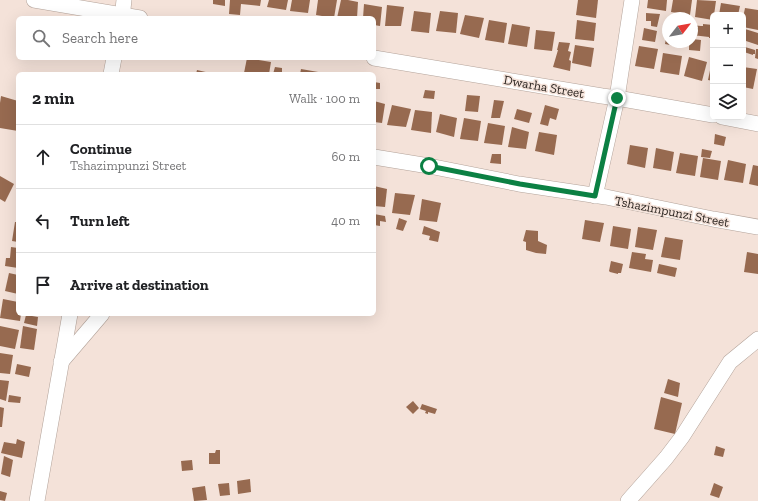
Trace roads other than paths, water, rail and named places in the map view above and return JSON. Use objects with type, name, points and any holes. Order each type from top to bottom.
[{"type":"street","points":[[34,0],[123,16],[124,0]]},
{"type":"street","points":[[595,196],[617,98],[632,0]]},
{"type":"street","name":"Dwarha Street","points":[[376,58],[710,114]]},
{"type":"street","points":[[111,72],[114,60]]},
{"type":"street","points":[[737,120],[758,124]]},
{"type":"street","name":"Tshazimpunzi Street","points":[[376,157],[520,184],[595,196],[758,227]]},
{"type":"street","points":[[37,501],[70,316]]},
{"type":"street","points":[[61,363],[100,316]]},
{"type":"street","points":[[628,501],[666,458],[682,437],[730,362],[758,339]]}]
